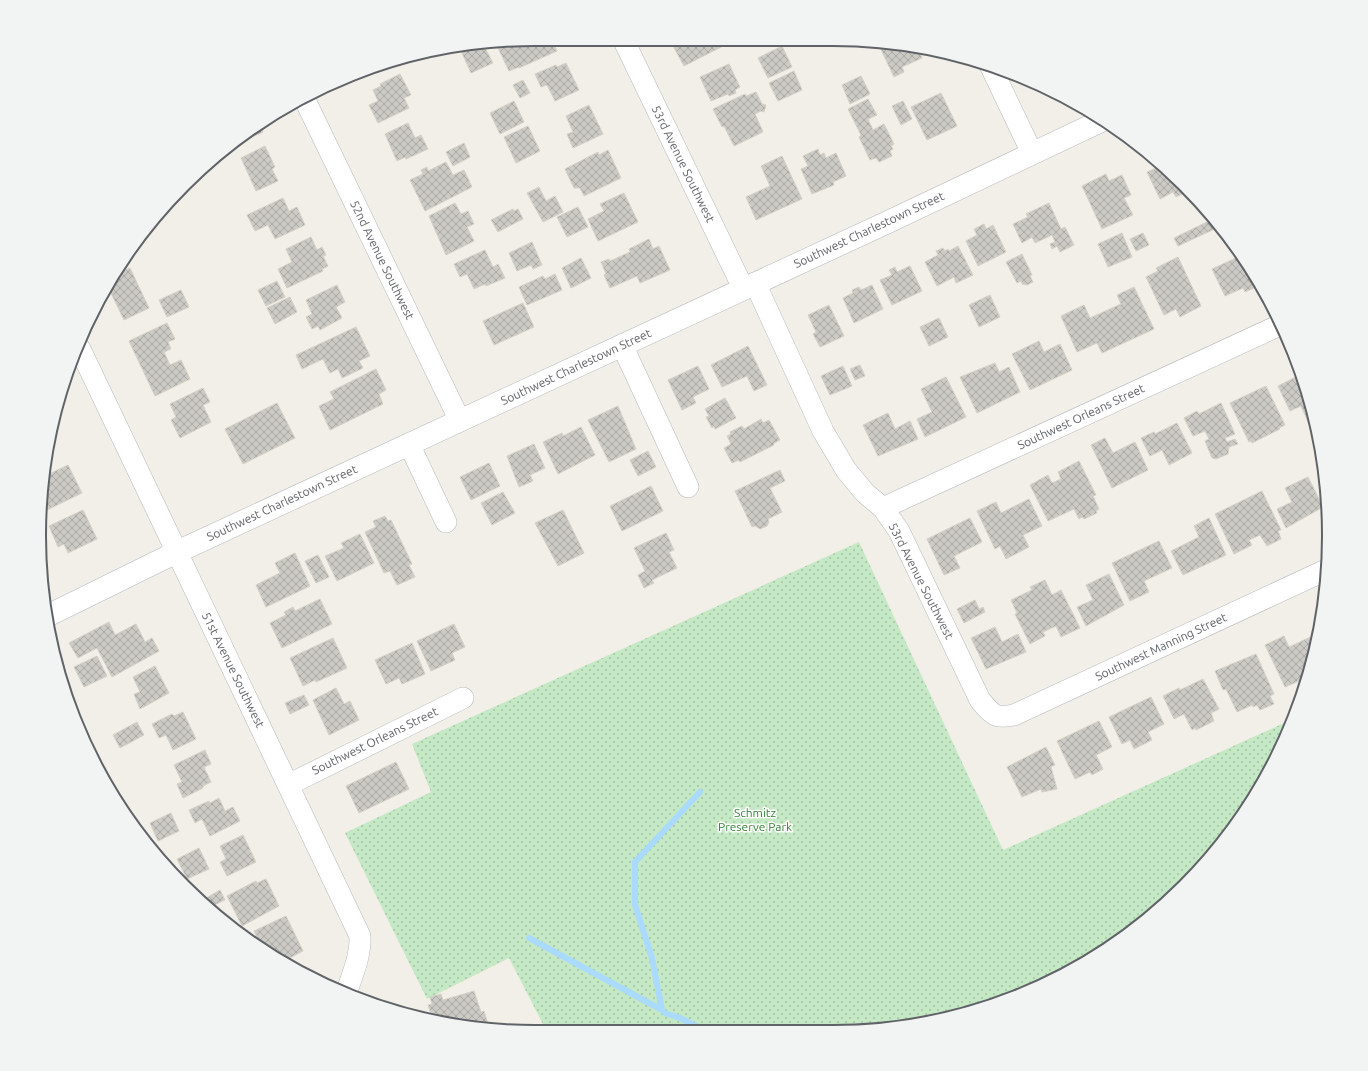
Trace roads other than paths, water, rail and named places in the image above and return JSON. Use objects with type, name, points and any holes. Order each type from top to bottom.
[{"type":"street","name":"53rd Avenue Southwest","points":[[627,46],[823,431],[846,470],[865,493],[883,508],[899,531],[980,700],[993,715]]},
{"type":"street","points":[[994,73],[1032,154]]},
{"type":"street","name":"52nd Avenue Southwest","points":[[306,103],[460,421]]},
{"type":"street","name":"Southwest Charlestown Street","points":[[52,613],[177,552],[749,285],[888,222],[1096,123]]},
{"type":"street","name":"Southwest Orleans Street","points":[[883,508],[1276,327]]},
{"type":"street","points":[[622,345],[688,487]]},
{"type":"street","name":"51st Avenue Southwest","points":[[81,352],[360,936],[358,957],[348,988]]},
{"type":"street","points":[[409,444],[446,522]]},
{"type":"street","name":"Southwest Manning Street","points":[[993,715],[1003,718],[1014,715],[1321,572]]},
{"type":"street","name":"Southwest Orleans Street","points":[[288,784],[463,698]]},
{"type":"waterway","points":[[662,1010],[652,958],[635,905],[635,862],[700,792]]},
{"type":"waterway","points":[[529,938],[665,1013],[694,1025]]},
{"type":"park label","name":"Schmitz Preserve Park","points":[[755,820]]}]
